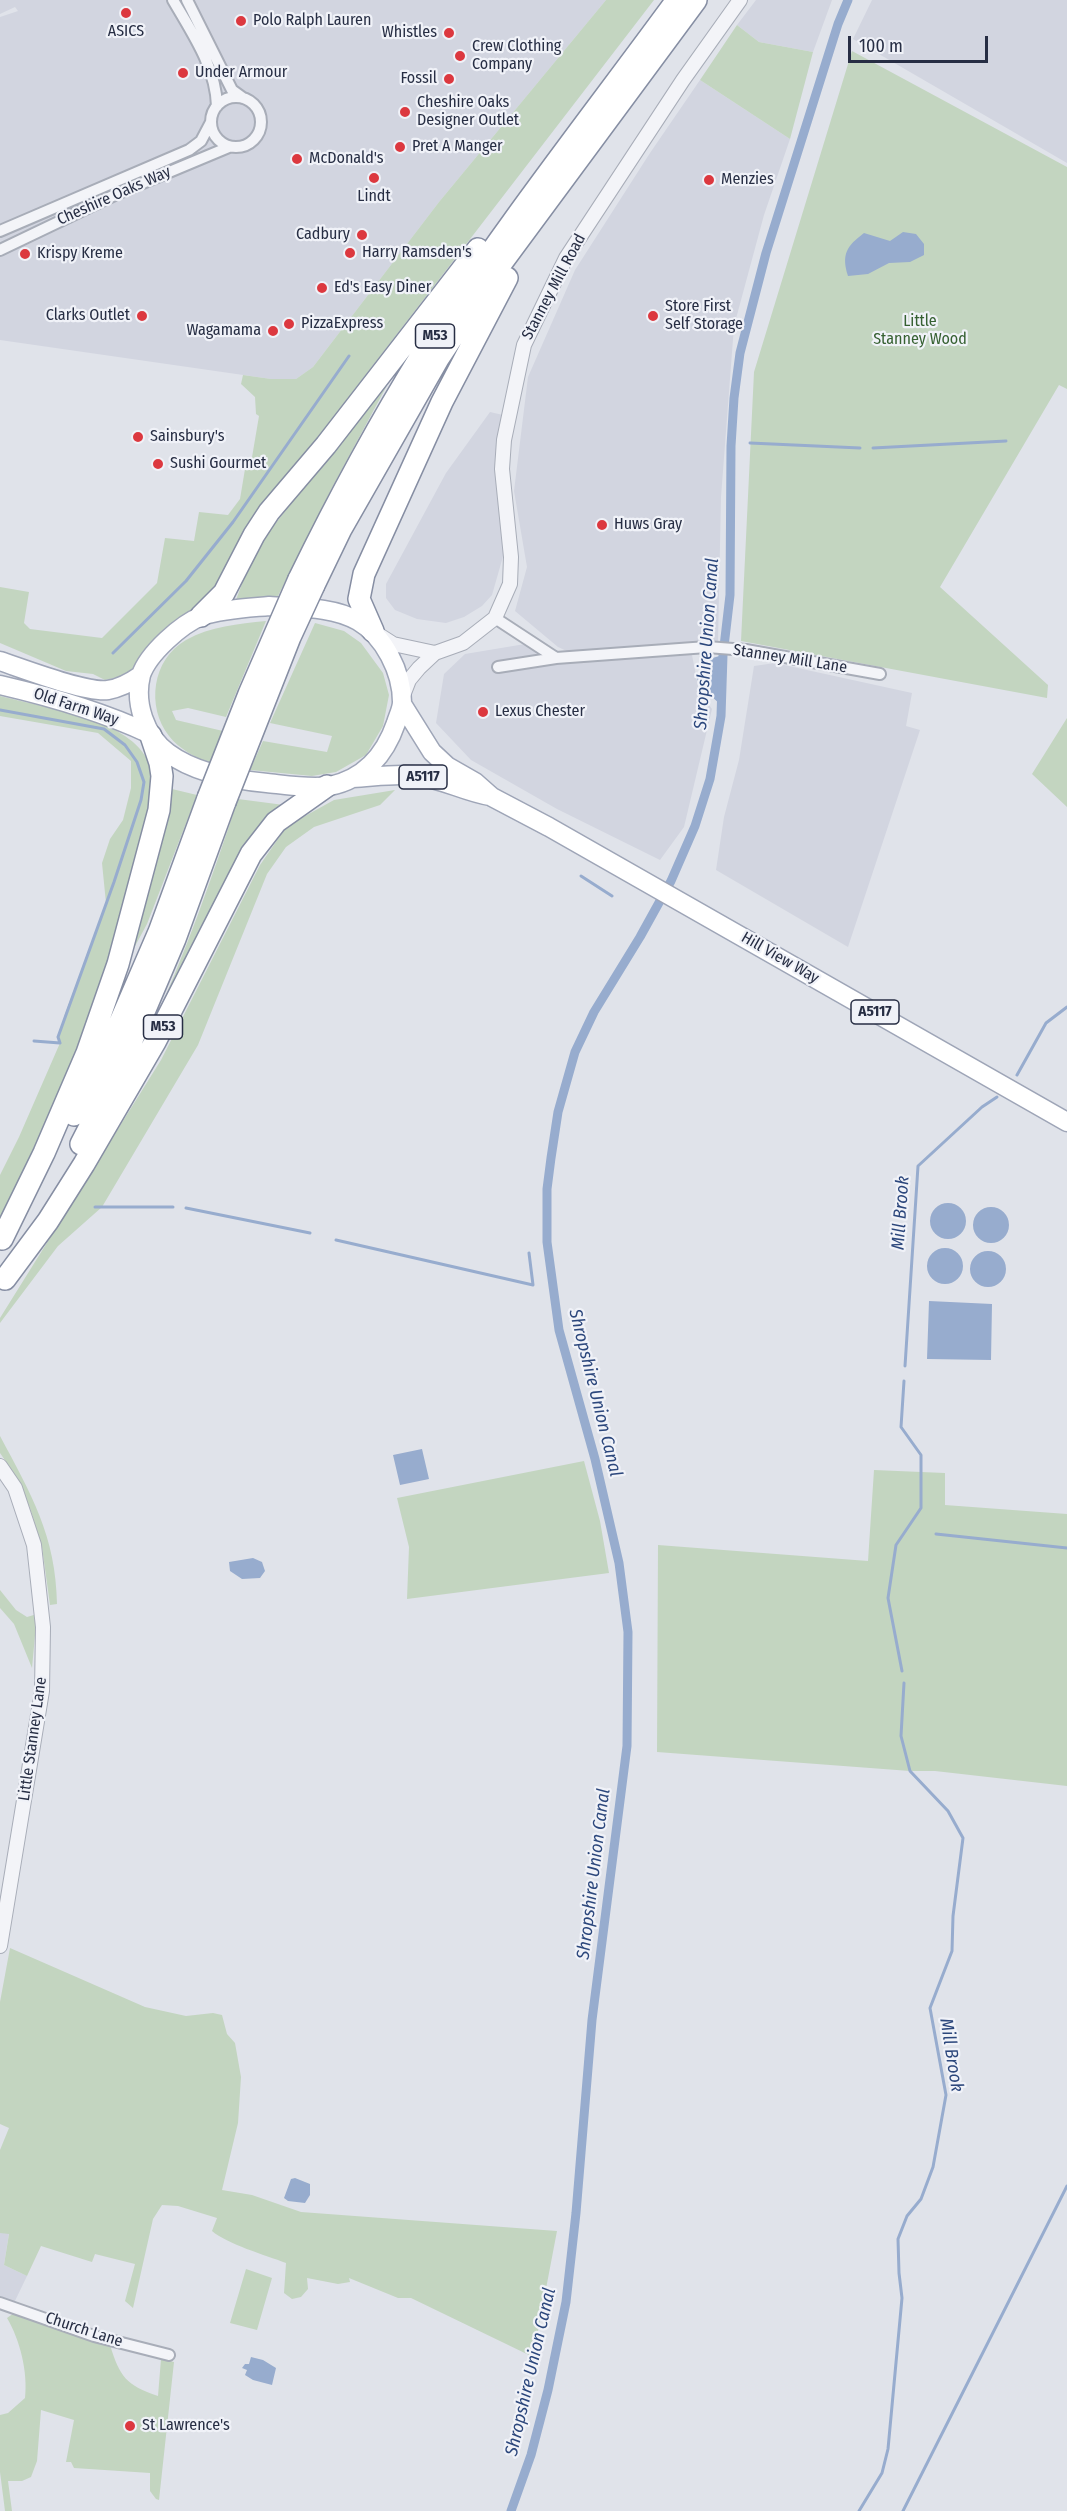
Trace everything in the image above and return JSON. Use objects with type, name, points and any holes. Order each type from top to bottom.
[{"type":"highway","name":"M53","points":[[1,1241],[52,1158],[105,1057],[216,800],[290,638],[307,582],[365,450],[424,352],[492,250],[677,0]]},
{"type":"highway","name":"M53","points":[[307,582],[341,529],[438,359],[503,261],[696,0]]},
{"type":"highway","points":[[201,616],[224,592],[254,535],[270,512],[326,445],[526,188],[596,110]]},
{"type":"highway","points":[[374,632],[359,599],[364,574],[467,350],[555,192]]},
{"type":"highway","name":"M53","points":[[1,1241],[87,1053],[118,964],[159,810],[162,777],[160,763],[150,735]]},
{"type":"highway","name":"M53","points":[[3,1283],[48,1221],[144,1062],[251,854],[276,822],[327,786]]},
{"type":"highway","name":"M53","points":[[3,1283],[75,1156],[121,1066],[175,939],[216,800]]},
{"type":"main road","points":[[150,735],[140,698],[141,675],[162,644],[201,616],[269,606],[295,607],[338,612],[358,620],[374,632]]},
{"type":"main road","name":"Hill View Way","points":[[374,632],[391,660],[402,702],[432,752],[447,766],[475,782],[492,797],[648,883],[1067,1122]]},
{"type":"main road","name":"Old Farm Way","points":[[0,661],[89,688],[106,690],[120,687],[141,675]]},
{"type":"main road","name":"Old Farm Way","points":[[0,686],[56,698],[111,716],[150,735],[167,753],[209,772],[245,781],[327,786]]},
{"type":"main road","points":[[327,786],[352,778],[364,771],[380,756],[392,736],[402,702]]},
{"type":"main road","name":"Hill View Way","points":[[352,778],[394,774],[419,776],[469,793],[492,797]]},
{"type":"street","points":[[173,0],[193,34],[214,79],[217,106],[211,122],[213,134],[230,147],[240,147],[250,143],[260,129],[261,117],[253,104],[232,90],[187,0]]},
{"type":"street","name":"Stanney Mill Road","points":[[402,702],[409,680],[435,653],[463,643],[495,618],[510,584],[511,557],[502,469],[504,440],[524,345],[566,258],[683,80],[740,0]]},
{"type":"street","points":[[217,106],[232,98],[243,98]]},
{"type":"street","name":"Cheshire Oaks Way","points":[[0,231],[189,150],[201,141],[211,122]]},
{"type":"street","name":"Cheshire Oaks Way","points":[[0,250],[119,193],[230,147]]},
{"type":"street","points":[[495,618],[556,658]]},
{"type":"street","points":[[374,632],[393,644],[435,653]]},
{"type":"street","name":"Stanney Mill Lane","points":[[498,667],[556,658],[707,647],[746,650],[880,674]]},
{"type":"street","name":"Little Stanney Lane","points":[[0,1466],[15,1488],[34,1545],[43,1627],[42,1692],[0,1946]]},
{"type":"street","name":"Church Lane","points":[[0,2303],[94,2336],[169,2355]]},
{"type":"shaded area","name":"Cheshire Oaks Designer Outlet","points":[[0,0],[606,0],[439,202],[313,367],[296,379],[271,379],[0,340],[0,17],[18,11],[15,7],[0,14]]},
{"type":"shaded area","points":[[756,0],[832,0],[813,52],[759,42],[737,25]]},
{"type":"shaded area","points":[[872,0],[1067,0],[1067,163],[853,39]]},
{"type":"shaded area","points":[[700,80],[790,139],[764,215],[734,326],[721,497],[718,642],[571,653],[558,647],[515,611],[527,567],[514,491],[528,377],[575,270]]},
{"type":"shaded area","points":[[490,412],[503,415],[504,553],[492,595],[482,606],[464,617],[446,623],[417,619],[395,610],[386,598],[386,584],[446,473]]},
{"type":"shaded area","points":[[525,644],[560,663],[675,654],[692,655],[699,691],[712,709],[684,827],[660,860],[557,809],[471,760],[436,723],[444,674],[465,654]]},
{"type":"shaded area","points":[[775,663],[912,693],[906,726],[920,730],[848,947],[716,870],[724,817],[739,760],[754,666]]},
{"type":"shaded area","points":[[0,2233],[9,2233],[4,2265],[27,2276],[13,2305],[0,2300]]},
{"type":"green space","points":[[606,0],[654,0],[317,438],[264,502],[219,585],[206,603],[165,628],[150,643],[127,675],[105,680],[93,674],[66,671],[0,643],[0,587],[29,592],[24,623],[30,629],[102,638],[157,583],[165,538],[194,541],[199,512],[228,515],[240,499],[245,469],[250,469],[259,416],[256,414],[255,397],[241,384],[243,375],[271,379],[296,379],[313,367],[439,202]]},
{"type":"green space","points":[[737,25],[759,42],[813,52],[790,139],[700,80]]},
{"type":"green space","name":"Little Stanney Wood","points":[[852,51],[1067,167],[1067,389],[1059,385],[940,587],[1048,685],[1047,698],[741,641],[754,372]]},
{"type":"green space","points":[[391,378],[278,596],[236,600],[248,567],[263,539]]},
{"type":"green space","points":[[266,621],[226,717],[188,708],[172,711],[176,720],[223,731],[210,765],[178,745],[162,724],[155,698],[160,671],[175,648],[195,635],[225,626]]},
{"type":"green space","points":[[315,623],[344,631],[361,643],[383,673],[389,695],[383,726],[366,755],[336,772],[312,776],[250,770],[263,741],[327,752],[332,736],[270,723]]},
{"type":"green space","points":[[0,696],[81,716],[121,733],[136,745],[147,759],[154,796],[93,1019],[23,1178],[0,1218],[0,1175],[60,1043],[58,1037],[65,1014],[106,903],[102,863],[110,839],[123,820],[131,788],[131,761],[98,733],[0,716]]},
{"type":"green space","points":[[1067,718],[1067,807],[1032,774]]},
{"type":"green space","points":[[172,789],[197,795],[147,924],[134,948],[141,908]]},
{"type":"green space","points":[[395,790],[380,805],[314,827],[286,847],[267,874],[198,1045],[102,1207],[58,1246],[0,1323],[0,1318],[161,1060],[260,865],[287,826],[334,800]]},
{"type":"green space","points":[[238,799],[284,805],[150,1031],[197,916]]},
{"type":"green space","points":[[0,1436],[22,1477],[47,1536],[56,1580],[57,1604],[50,1605],[42,1547],[30,1508],[13,1472],[0,1453]]},
{"type":"green space","points":[[584,1461],[600,1521],[609,1573],[407,1599],[409,1547],[397,1498]]},
{"type":"green space","points":[[874,1470],[945,1473],[945,1505],[1067,1514],[1067,1786],[935,1771],[657,1752],[658,1545],[868,1561]]},
{"type":"green space","points":[[0,1590],[16,1610],[27,1617],[37,1614],[32,1668],[14,1624],[0,1608]]},
{"type":"green space","points":[[10,1948],[145,2007],[186,2016],[213,2013],[222,2015],[227,2034],[235,2043],[241,2077],[238,2123],[222,2190],[252,2195],[301,2212],[557,2231],[533,2357],[411,2298],[398,2298],[349,2278],[350,2282],[338,2284],[307,2278],[308,2289],[301,2297],[292,2299],[284,2293],[286,2263],[236,2245],[219,2236],[212,2231],[217,2218],[178,2206],[162,2205],[153,2219],[133,2308],[125,2301],[135,2264],[95,2254],[92,2262],[41,2246],[27,2276],[4,2265],[9,2234],[0,2233],[0,2150],[9,2128],[0,2124],[0,2002]]},
{"type":"green space","points":[[246,2269],[272,2278],[257,2330],[230,2323]]},
{"type":"green space","points":[[14,2313],[110,2345],[117,2365],[126,2378],[138,2388],[158,2396],[161,2359],[174,2362],[159,2500],[150,2491],[150,2473],[74,2468],[71,2462],[66,2462],[74,2420],[41,2410],[37,2461],[31,2477],[22,2481],[8,2481],[12,2511],[5,2511],[0,2472],[0,2415],[8,2413],[25,2398],[26,2388],[22,2357],[16,2336],[7,2318]]},
{"type":"water","points":[[903,232],[916,234],[924,244],[924,255],[910,262],[889,263],[868,274],[848,276],[845,262],[847,251],[864,233],[890,241]]},
{"type":"water","points":[[723,655],[721,705],[700,686],[696,676],[709,659]]},
{"type":"water","points":[[948,1203],[961,1208],[966,1221],[961,1234],[948,1239],[935,1234],[930,1221],[935,1208]]},
{"type":"water","points":[[991,1207],[1004,1212],[1009,1225],[1004,1238],[991,1243],[978,1238],[973,1225],[978,1212]]},
{"type":"water","points":[[945,1248],[958,1253],[963,1266],[958,1279],[945,1284],[932,1279],[927,1266],[932,1253]]},
{"type":"water","points":[[988,1251],[1001,1256],[1006,1269],[1001,1282],[988,1287],[975,1282],[970,1269],[975,1256]]},
{"type":"water","points":[[929,1301],[992,1304],[991,1360],[927,1359]]},
{"type":"water","points":[[422,1449],[429,1479],[400,1485],[393,1455]]},
{"type":"water","points":[[253,1558],[262,1562],[265,1571],[260,1578],[242,1579],[230,1571],[229,1562]]},
{"type":"water","points":[[295,2178],[310,2184],[310,2195],[305,2203],[288,2201],[284,2198],[291,2179]]},
{"type":"water","points":[[251,2357],[263,2360],[276,2368],[272,2385],[253,2380],[245,2375],[247,2370],[242,2368],[245,2364],[249,2364]]},
{"type":"waterway","name":"Shropshire Union Canal","points":[[511,2511],[531,2455],[548,2390],[566,2302],[592,2020],[627,1746],[628,1632],[619,1563],[595,1459],[559,1330],[547,1242],[547,1189],[551,1158],[558,1112],[575,1052],[594,1012],[671,881],[695,826],[710,779],[721,716],[723,655],[730,595],[731,446],[740,353],[766,253],[838,24],[848,0]]},
{"type":"waterway","points":[[113,653],[186,581],[233,522],[349,356]]},
{"type":"waterway","points":[[873,448],[1006,441]]},
{"type":"waterway","points":[[750,443],[860,448]]},
{"type":"waterway","points":[[0,710],[104,729],[125,745],[137,762],[144,782],[141,800],[114,882],[58,1037],[60,1043],[34,1041]]},
{"type":"waterway","points":[[581,876],[612,896]]},
{"type":"waterway","name":"Mill Brook","points":[[1017,1075],[1046,1023],[1067,1007]]},
{"type":"waterway","name":"Mill Brook","points":[[905,1366],[918,1166],[982,1107],[997,1097]]},
{"type":"waterway","points":[[95,1207],[173,1207]]},
{"type":"waterway","points":[[186,1208],[310,1233]]},
{"type":"waterway","points":[[336,1240],[533,1285],[529,1253]]},
{"type":"waterway","name":"Mill Brook","points":[[902,1671],[888,1598],[896,1545],[921,1508],[921,1455],[901,1427],[904,1381]]},
{"type":"waterway","points":[[936,1534],[1067,1548]]},
{"type":"waterway","name":"Mill Brook","points":[[859,2511],[882,2473],[888,2449],[902,2298],[898,2239],[907,2216],[921,2199],[933,2167],[946,2095],[930,2008],[952,1951],[953,1916],[963,1838],[948,1811],[910,1771],[901,1736],[904,1683]]},
{"type":"waterway","points":[[903,2511],[1067,2186]]},
{"type":"place","name":"ASICS","points":[[126,13]]},
{"type":"place","name":"Polo Ralph Lauren","points":[[241,21]]},
{"type":"place","name":"Whistles","points":[[449,33]]},
{"type":"place","name":"Crew Clothing Company","points":[[460,56]]},
{"type":"place","name":"Under Armour","points":[[183,73]]},
{"type":"place","name":"Fossil","points":[[449,79]]},
{"type":"place","name":"Cheshire Oaks Designer Outlet","points":[[405,112]]},
{"type":"place","name":"Pret A Manger","points":[[400,147]]},
{"type":"place","name":"McDonald's","points":[[297,159]]},
{"type":"place","name":"Lindt","points":[[374,178]]},
{"type":"place","name":"Menzies","points":[[709,180]]},
{"type":"place","name":"Cadbury","points":[[362,235]]},
{"type":"place","name":"Harry Ramsden's","points":[[350,253]]},
{"type":"place","name":"Krispy Kreme","points":[[25,254]]},
{"type":"place","name":"Ed's Easy Diner","points":[[322,288]]},
{"type":"place","name":"Clarks Outlet","points":[[142,316]]},
{"type":"place","name":"Store First Self Storage","points":[[653,316]]},
{"type":"place","name":"PizzaExpress","points":[[289,324]]},
{"type":"place","name":"Wagamama","points":[[273,331]]},
{"type":"place","name":"Sainsbury's","points":[[138,437]]},
{"type":"place","name":"Sushi Gourmet","points":[[158,464]]},
{"type":"place","name":"Huws Gray","points":[[602,525]]},
{"type":"place","name":"Lexus Chester","points":[[483,712]]},
{"type":"place","name":"St Lawrence's","points":[[130,2426]]}]
